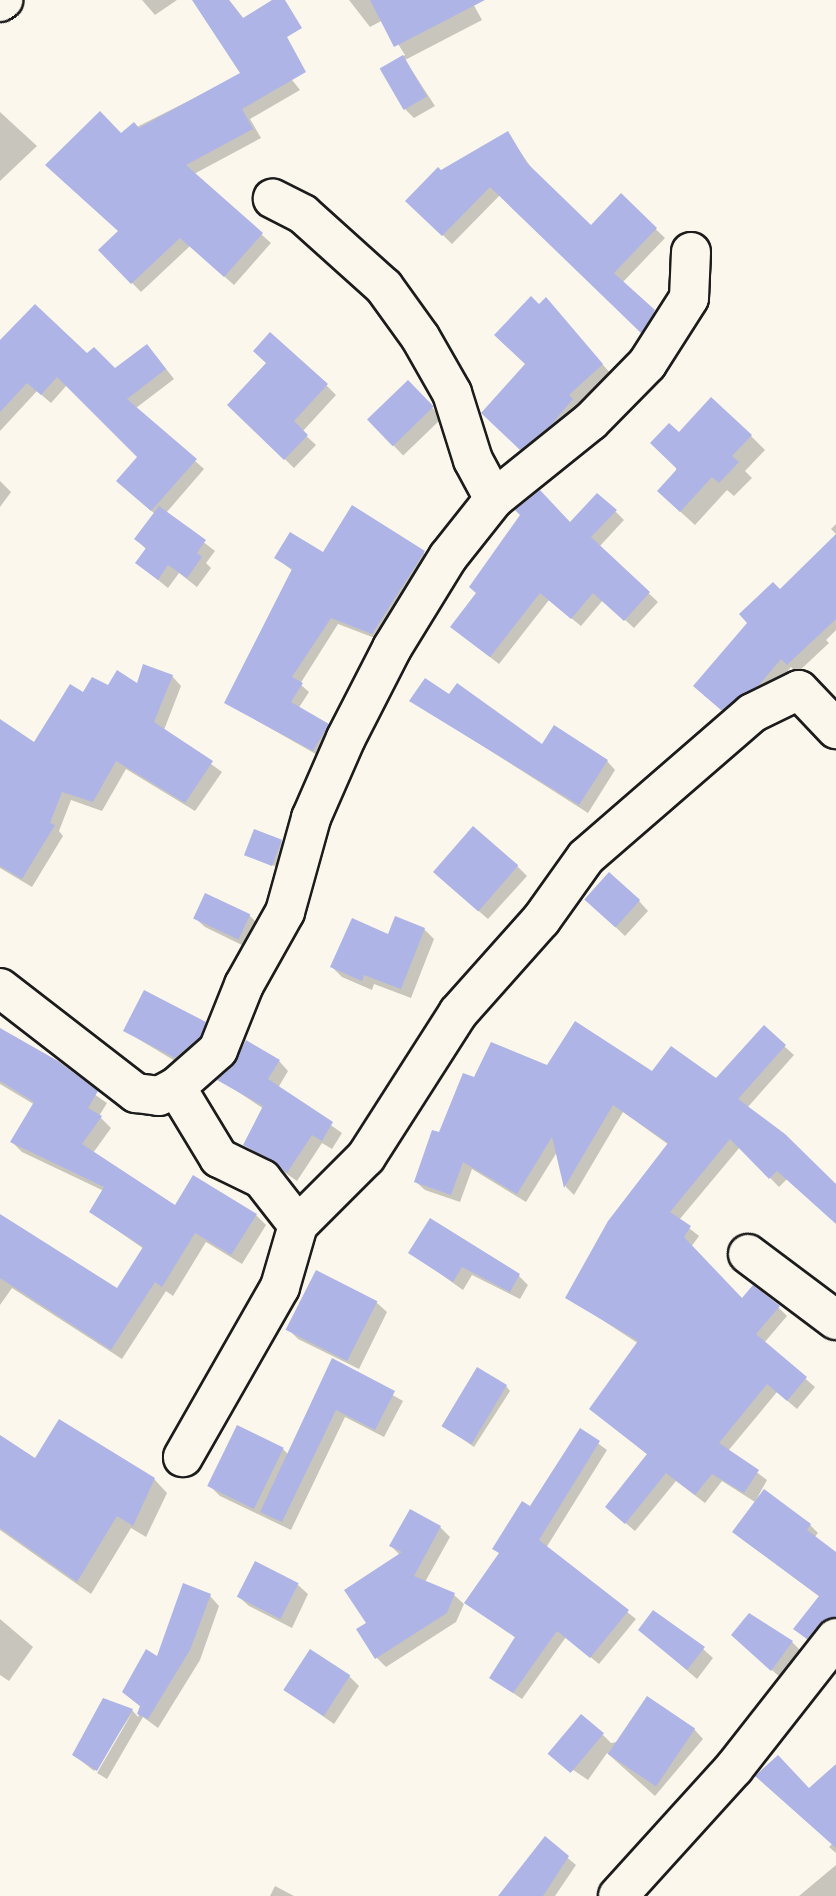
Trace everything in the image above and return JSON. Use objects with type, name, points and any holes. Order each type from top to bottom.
[{"type":"street","points":[[273,199],[303,214],[384,287],[420,337],[452,393],[473,460],[494,499]]},
{"type":"street","points":[[0,988],[136,1093],[159,1096],[176,1087],[218,1050],[244,985],[285,912],[311,818],[346,738],[392,648],[448,557],[494,499],[591,421],[647,364],[689,298],[691,252]]},
{"type":"street","points":[[183,1457],[280,1287],[298,1225],[366,1157],[458,1013],[541,920],[586,857],[752,713],[799,690],[836,729]]},
{"type":"street","points":[[176,1087],[219,1158],[261,1179],[298,1225]]},
{"type":"street","points":[[748,1254],[836,1320]]},
{"type":"street","points":[[618,1896],[734,1768],[836,1638]]},
{"type":"building","points":[[192,0],[229,0],[243,18],[272,0],[285,0],[302,28],[287,37],[306,72],[242,109],[253,129],[186,165],[263,233],[224,277],[180,238],[131,284],[98,250],[118,231],[45,165],[100,111],[121,133],[134,122],[139,128],[240,73]]},
{"type":"building","points":[[370,0],[485,0],[394,47]]},
{"type":"building","points":[[403,55],[427,97],[404,110],[380,68]]},
{"type":"building","points":[[508,131],[527,163],[591,225],[621,193],[657,228],[614,273],[655,310],[641,333],[490,187],[442,236],[405,201],[438,167],[441,170]]},
{"type":"building","points":[[531,296],[539,304],[546,297],[603,364],[569,395],[573,399],[551,425],[520,450],[481,413],[525,364],[494,335]]},
{"type":"building","points":[[35,304],[87,353],[94,347],[115,368],[147,344],[166,369],[127,399],[197,459],[151,511],[116,481],[137,457],[57,377],[41,395],[27,383],[0,412],[0,340]]},
{"type":"building","points":[[270,332],[328,384],[294,421],[308,435],[284,460],[227,405],[266,363],[253,351]]},
{"type":"building","points":[[408,380],[434,407],[393,446],[367,420]]},
{"type":"building","points":[[711,397],[752,435],[732,456],[739,462],[719,483],[712,477],[680,512],[657,491],[677,469],[650,443],[669,423],[679,432]]},
{"type":"building","points":[[540,490],[570,522],[597,493],[617,510],[591,537],[650,592],[624,621],[593,593],[571,619],[540,593],[490,657],[450,627],[476,593],[469,587],[520,515],[515,510]]},
{"type":"building","points":[[352,505],[425,551],[372,634],[331,618],[292,677],[303,683],[291,702],[329,724],[313,751],[224,703],[292,569],[274,558],[290,532],[323,552]]},
{"type":"building","points":[[159,506],[206,540],[197,553],[202,557],[187,578],[168,565],[158,580],[135,563],[146,548],[134,539]]},
{"type":"building","points":[[836,534],[836,619],[787,665],[781,659],[759,685],[721,710],[693,686],[747,623],[739,614],[773,582],[780,589]]},
{"type":"building","points":[[143,664],[173,675],[154,722],[213,761],[185,803],[116,761],[93,802],[62,792],[50,823],[55,825],[22,879],[0,866],[0,719],[34,742],[70,684],[83,692],[92,677],[108,685],[117,670],[137,683]]},
{"type":"building","points":[[425,678],[449,694],[457,683],[542,744],[554,725],[608,760],[579,805],[409,701]]},
{"type":"building","points":[[473,826],[518,865],[478,911],[433,872]]},
{"type":"building","points":[[254,829],[282,840],[272,866],[244,855]]},
{"type":"building","points":[[609,872],[640,900],[615,928],[584,899]]},
{"type":"building","points":[[205,893],[250,914],[238,940],[193,918]]},
{"type":"building","points":[[395,916],[425,928],[401,989],[364,975],[362,981],[330,967],[352,918],[388,934]]},
{"type":"building","points":[[144,990],[206,1022],[200,1037],[175,1058],[123,1031]]},
{"type":"building","points":[[575,1021],[652,1071],[671,1046],[716,1078],[764,1025],[786,1045],[738,1099],[785,1134],[836,1184],[836,1224],[777,1171],[769,1179],[730,1139],[670,1212],[691,1226],[684,1237],[742,1298],[753,1285],[780,1306],[756,1334],[807,1377],[787,1401],[767,1384],[719,1443],[759,1470],[744,1493],[712,1474],[695,1495],[666,1473],[625,1524],[605,1507],[647,1454],[589,1409],[638,1341],[565,1298],[608,1221],[668,1143],[613,1105],[564,1188],[552,1137],[517,1194],[463,1162],[451,1195],[414,1182],[432,1130],[439,1132],[463,1073],[474,1077],[491,1042],[547,1065]]},
{"type":"building","points":[[0,1028],[58,1061],[98,1091],[88,1108],[102,1116],[82,1144],[175,1205],[193,1175],[257,1214],[231,1255],[195,1233],[162,1287],[155,1282],[111,1350],[0,1278],[0,1214],[117,1288],[143,1247],[89,1212],[104,1187],[10,1142],[34,1102],[0,1081]]},
{"type":"building","points":[[246,1040],[280,1060],[268,1079],[333,1122],[322,1141],[312,1135],[287,1173],[272,1160],[243,1145],[263,1106],[217,1080],[233,1066]]},
{"type":"building","points":[[430,1218],[520,1274],[510,1292],[462,1267],[453,1282],[408,1253]]},
{"type":"building","points":[[316,1270],[377,1301],[347,1361],[286,1330]]},
{"type":"building","points":[[332,1358],[395,1391],[375,1430],[336,1410],[282,1522],[260,1512]]},
{"type":"building","points":[[477,1367],[507,1385],[471,1444],[441,1426]]},
{"type":"building","points":[[59,1419],[155,1478],[133,1526],[117,1516],[77,1582],[0,1528],[0,1435],[35,1458]]},
{"type":"building","points":[[237,1425],[284,1448],[254,1509],[207,1486]]},
{"type":"building","points":[[580,1428],[600,1441],[539,1540],[629,1610],[590,1658],[557,1631],[513,1693],[489,1678],[515,1637],[464,1603],[499,1553],[492,1549],[522,1501],[530,1506]]},
{"type":"building","points":[[764,1489],[811,1524],[807,1530],[836,1552],[836,1617],[819,1624],[807,1639],[793,1629],[819,1596],[732,1532]]},
{"type":"building","points":[[410,1509],[441,1526],[414,1576],[455,1593],[447,1613],[375,1659],[356,1629],[366,1623],[344,1590],[402,1552],[389,1546]]},
{"type":"building","points":[[255,1561],[299,1583],[280,1619],[237,1597]]},
{"type":"building","points":[[183,1583],[211,1594],[190,1650],[148,1719],[137,1714],[140,1706],[122,1692],[146,1649],[157,1656]]},
{"type":"building","points":[[653,1610],[705,1647],[687,1670],[638,1630]]},
{"type":"building","points":[[749,1613],[793,1641],[771,1671],[731,1635]]},
{"type":"building","points":[[310,1649],[350,1675],[324,1716],[283,1690]]},
{"type":"building","points":[[647,1696],[695,1728],[656,1786],[608,1754]]},
{"type":"building","points":[[103,1698],[133,1709],[97,1771],[72,1755]]},
{"type":"building","points":[[581,1714],[604,1733],[571,1773],[548,1754]]},
{"type":"building","points":[[778,1755],[809,1788],[836,1764],[836,1848],[755,1776]]},
{"type":"building","points":[[545,1836],[569,1856],[543,1896],[498,1896]]}]
